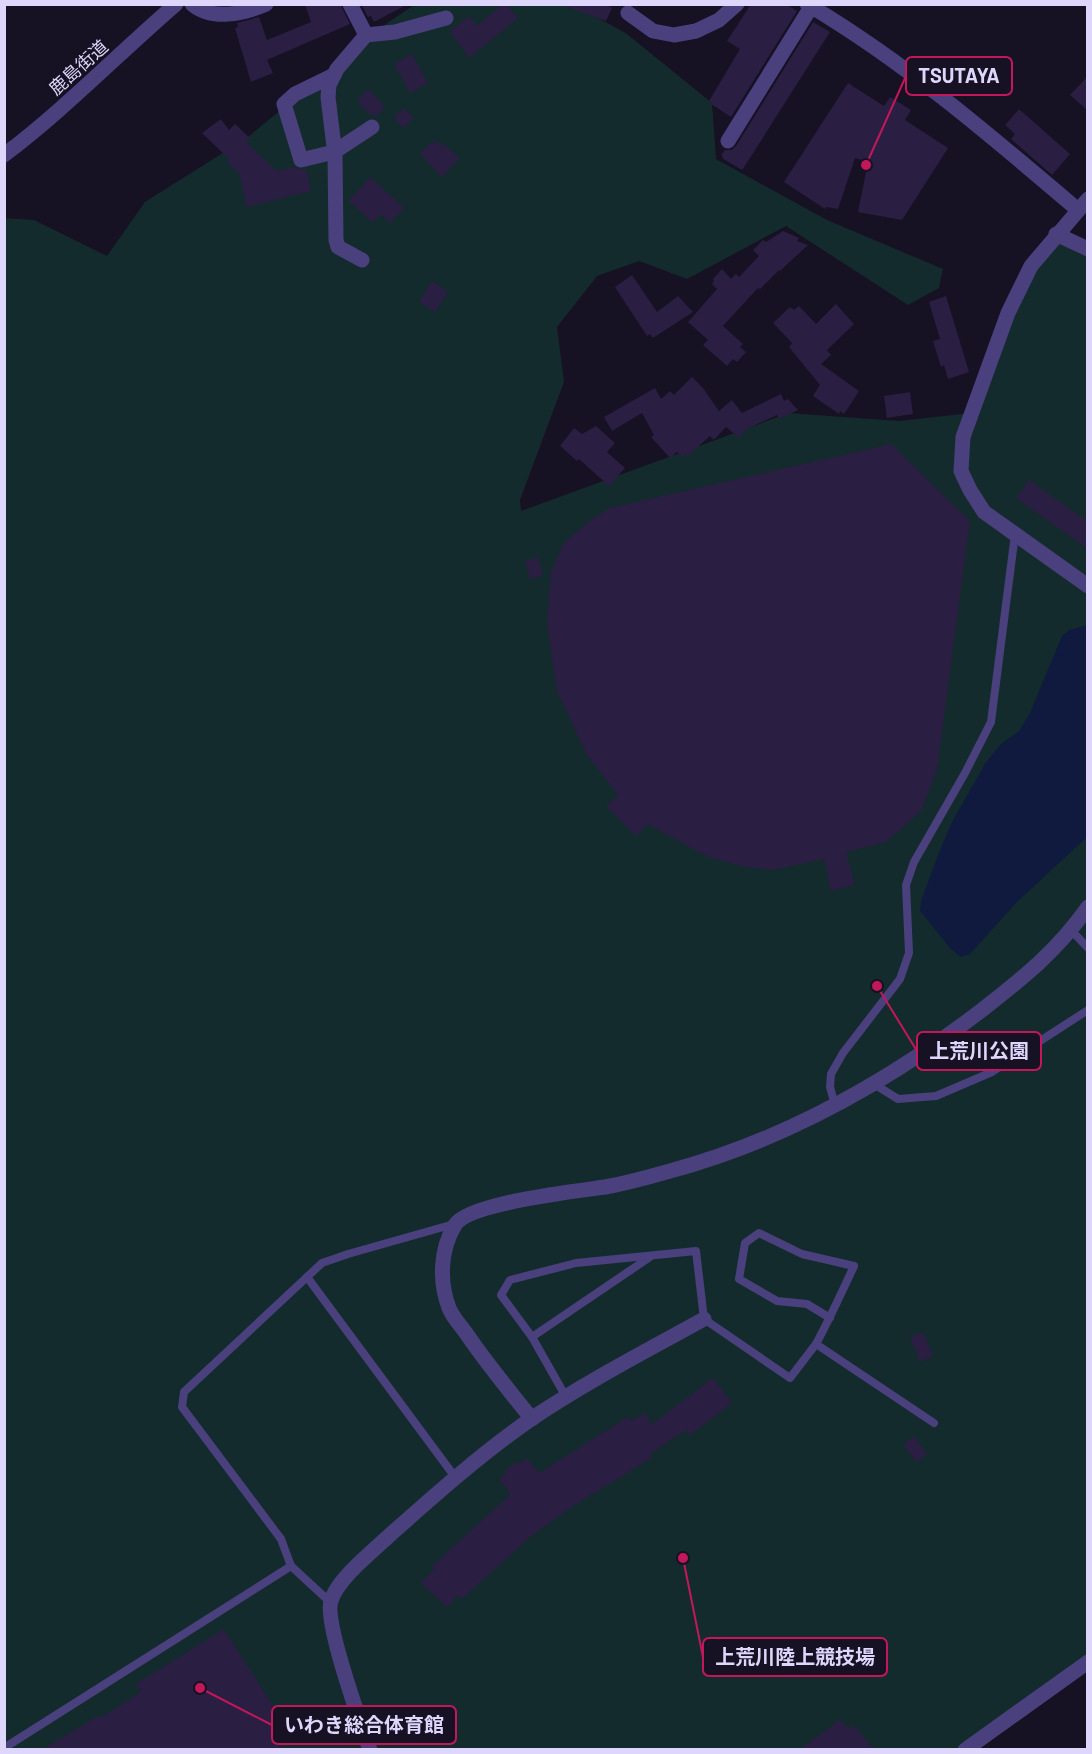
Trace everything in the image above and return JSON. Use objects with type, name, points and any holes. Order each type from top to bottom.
[{"type":"street","name":"鹿島街道","points":[[4,155],[40,128],[88,86],[176,4]]},
{"type":"street","points":[[192,4],[201,12],[225,15],[244,12],[266,4]]},
{"type":"street","points":[[350,4],[366,35]]},
{"type":"street","points":[[628,13],[653,31],[674,35],[696,32],[719,20],[737,4]]},
{"type":"street","points":[[728,141],[809,6],[842,25],[957,108],[1083,204],[1031,266],[1008,313],[963,437],[961,471],[969,490],[984,512],[1088,586]]},
{"type":"street","points":[[362,260],[338,247],[336,240],[334,152],[328,97],[329,85],[334,75],[366,35],[395,32],[446,18]]},
{"type":"street","points":[[334,75],[296,94],[284,104],[301,160],[334,152],[372,127]]},
{"type":"street","points":[[1056,234],[1088,249]]},
{"type":"street","points":[[532,1419],[480,1354],[449,1309],[443,1284],[442,1259],[456,1223],[472,1212],[669,1172],[721,1156],[794,1126],[874,1084],[950,1034],[1032,971],[1071,930],[1088,907]]},
{"type":"street","points":[[370,1749],[332,1628],[330,1602],[342,1582],[363,1559],[455,1477],[532,1419],[566,1397],[704,1319]]},
{"type":"street","points":[[965,1749],[1088,1662]]},
{"type":"lane","points":[[835,1105],[830,1088],[831,1074],[843,1053],[900,979],[905,969],[909,953],[906,885],[914,862],[965,774],[991,722],[1014,534]]},
{"type":"lane","points":[[1071,930],[1088,948]]},
{"type":"lane","points":[[874,1084],[898,1099],[936,1096],[992,1072],[1088,1010]]},
{"type":"lane","points":[[330,1602],[291,1566],[281,1539],[182,1407],[184,1392],[322,1263],[456,1223]]},
{"type":"lane","points":[[566,1397],[532,1337],[501,1295],[510,1281],[576,1263],[696,1251],[704,1319],[790,1378],[816,1344],[830,1318],[854,1266],[802,1254],[759,1233],[745,1243],[739,1279],[777,1301],[807,1304],[830,1318]]},
{"type":"lane","points":[[532,1337],[651,1256]]},
{"type":"lane","points":[[307,1277],[455,1477]]},
{"type":"lane","points":[[816,1344],[934,1423]]},
{"type":"lane","points":[[4,1748],[291,1566]]},
{"type":"green space","points":[[414,5],[575,5],[627,34],[712,103],[716,159],[827,220],[943,269],[939,288],[908,305],[786,226],[687,279],[639,261],[597,276],[557,327],[564,382],[520,500],[521,511],[789,413],[899,421],[971,413],[1008,313],[1056,234],[1087,249],[1087,1662],[965,1749],[5,1749],[4,218],[34,220],[107,256],[145,202],[248,137],[377,30]]},
{"type":"water","points":[[1087,625],[1087,837],[1016,903],[970,954],[961,957],[950,948],[920,911],[921,901],[938,855],[951,824],[986,762],[1001,744],[1019,731],[1029,715],[1062,636],[1069,630]]},
{"type":"building","points":[[305,4],[340,4],[350,24],[267,60],[273,73],[251,82],[235,28],[238,27],[237,23],[259,17],[267,40],[311,22]]},
{"type":"building","points":[[361,4],[408,4],[374,22],[371,16],[368,17]]},
{"type":"building","points":[[503,4],[506,4],[518,18],[469,58],[450,31],[469,16],[477,26]]},
{"type":"building","points":[[566,4],[604,4],[612,8],[606,21],[565,6]]},
{"type":"building","points":[[751,4],[786,4],[797,11],[731,117],[709,101],[740,49],[727,41]]},
{"type":"building","points":[[813,22],[830,32],[743,169],[740,169],[722,158],[721,155],[725,150],[732,150],[736,146]]},
{"type":"building","points":[[412,54],[428,83],[410,93],[394,64]]},
{"type":"building","points":[[1088,76],[1088,111],[1070,95]]},
{"type":"building","points":[[848,83],[884,106],[890,97],[911,110],[905,120],[948,148],[902,220],[858,212],[868,162],[855,158],[838,209],[826,207],[825,209],[784,182]]},
{"type":"building","points":[[369,89],[385,108],[375,117],[372,113],[370,115],[358,102],[360,100],[358,98]]},
{"type":"building","points":[[405,108],[414,118],[403,128],[394,117]]},
{"type":"building","points":[[1019,109],[1070,154],[1052,175],[1011,139],[1015,134],[1005,125]]},
{"type":"building","points":[[221,119],[229,130],[235,124],[250,138],[246,142],[277,171],[294,167],[306,169],[311,191],[247,207],[239,173],[227,163],[230,160],[202,133]]},
{"type":"building","points":[[437,140],[459,158],[442,177],[420,154],[431,142],[434,144]]},
{"type":"building","points":[[370,177],[404,208],[390,223],[381,214],[373,223],[349,201]]},
{"type":"building","points":[[783,231],[799,238],[797,241],[808,245],[760,289],[758,288],[723,326],[743,344],[740,347],[746,352],[737,362],[733,359],[727,366],[703,345],[708,340],[688,322],[717,289],[712,284],[713,279],[722,269],[731,279],[736,274],[739,277],[759,256],[753,250],[763,240],[766,242]]},
{"type":"building","points":[[632,275],[657,312],[678,296],[693,312],[653,338],[650,334],[647,336],[615,287]]},
{"type":"building","points":[[432,281],[448,292],[435,312],[419,302]]},
{"type":"building","points":[[946,296],[969,372],[948,379],[944,365],[941,367],[933,341],[940,339],[929,302]]},
{"type":"building","points":[[836,304],[854,324],[827,350],[831,355],[821,364],[859,391],[844,414],[840,411],[839,414],[813,396],[820,385],[789,347],[792,343],[794,345],[773,323],[790,307],[794,310],[799,306],[816,324]]},
{"type":"building","points":[[692,377],[719,411],[732,400],[742,413],[781,394],[784,401],[788,399],[798,410],[779,419],[777,415],[745,430],[739,438],[726,427],[714,440],[710,436],[688,456],[686,454],[682,457],[677,452],[670,458],[651,437],[654,435],[642,413],[612,431],[604,417],[655,388],[661,399],[670,391],[674,395]]},
{"type":"building","points":[[910,392],[913,414],[887,418],[884,396]]},
{"type":"building","points":[[596,426],[615,443],[607,452],[625,468],[609,486],[579,459],[577,461],[560,446],[574,428],[582,434]]},
{"type":"building","points":[[891,444],[970,521],[937,770],[921,811],[886,842],[846,852],[855,885],[831,891],[824,859],[773,870],[742,866],[708,857],[648,824],[636,836],[606,806],[618,795],[587,755],[557,691],[547,623],[551,572],[564,543],[587,523],[610,508]]},
{"type":"building","points":[[1029,480],[1088,522],[1088,549],[1016,498]]},
{"type":"building","points":[[538,557],[543,576],[530,579],[525,561]]},
{"type":"building","points":[[923,1332],[933,1356],[920,1362],[910,1337]]},
{"type":"building","points":[[713,1378],[732,1403],[690,1435],[686,1430],[651,1453],[653,1457],[573,1506],[530,1537],[462,1599],[458,1595],[447,1607],[421,1583],[434,1569],[432,1566],[511,1494],[499,1480],[506,1474],[504,1472],[517,1461],[519,1464],[527,1458],[539,1473],[628,1417],[631,1421],[645,1413],[652,1424]]},
{"type":"building","points":[[914,1436],[927,1454],[916,1462],[903,1444]]},
{"type":"building","points":[[224,1629],[294,1739],[277,1749],[43,1749],[98,1716],[100,1718],[141,1692],[136,1684]]},
{"type":"building","points":[[841,1719],[848,1729],[854,1725],[873,1749],[800,1749]]},
{"type":"place","name":"TSUTAYA","points":[[866,165]]},
{"type":"place","name":"上荒川公園","points":[[877,986]]},
{"type":"place","name":"上荒川陸上競技場","points":[[683,1558]]},
{"type":"place","name":"いわき総合体育館","points":[[200,1688]]}]
